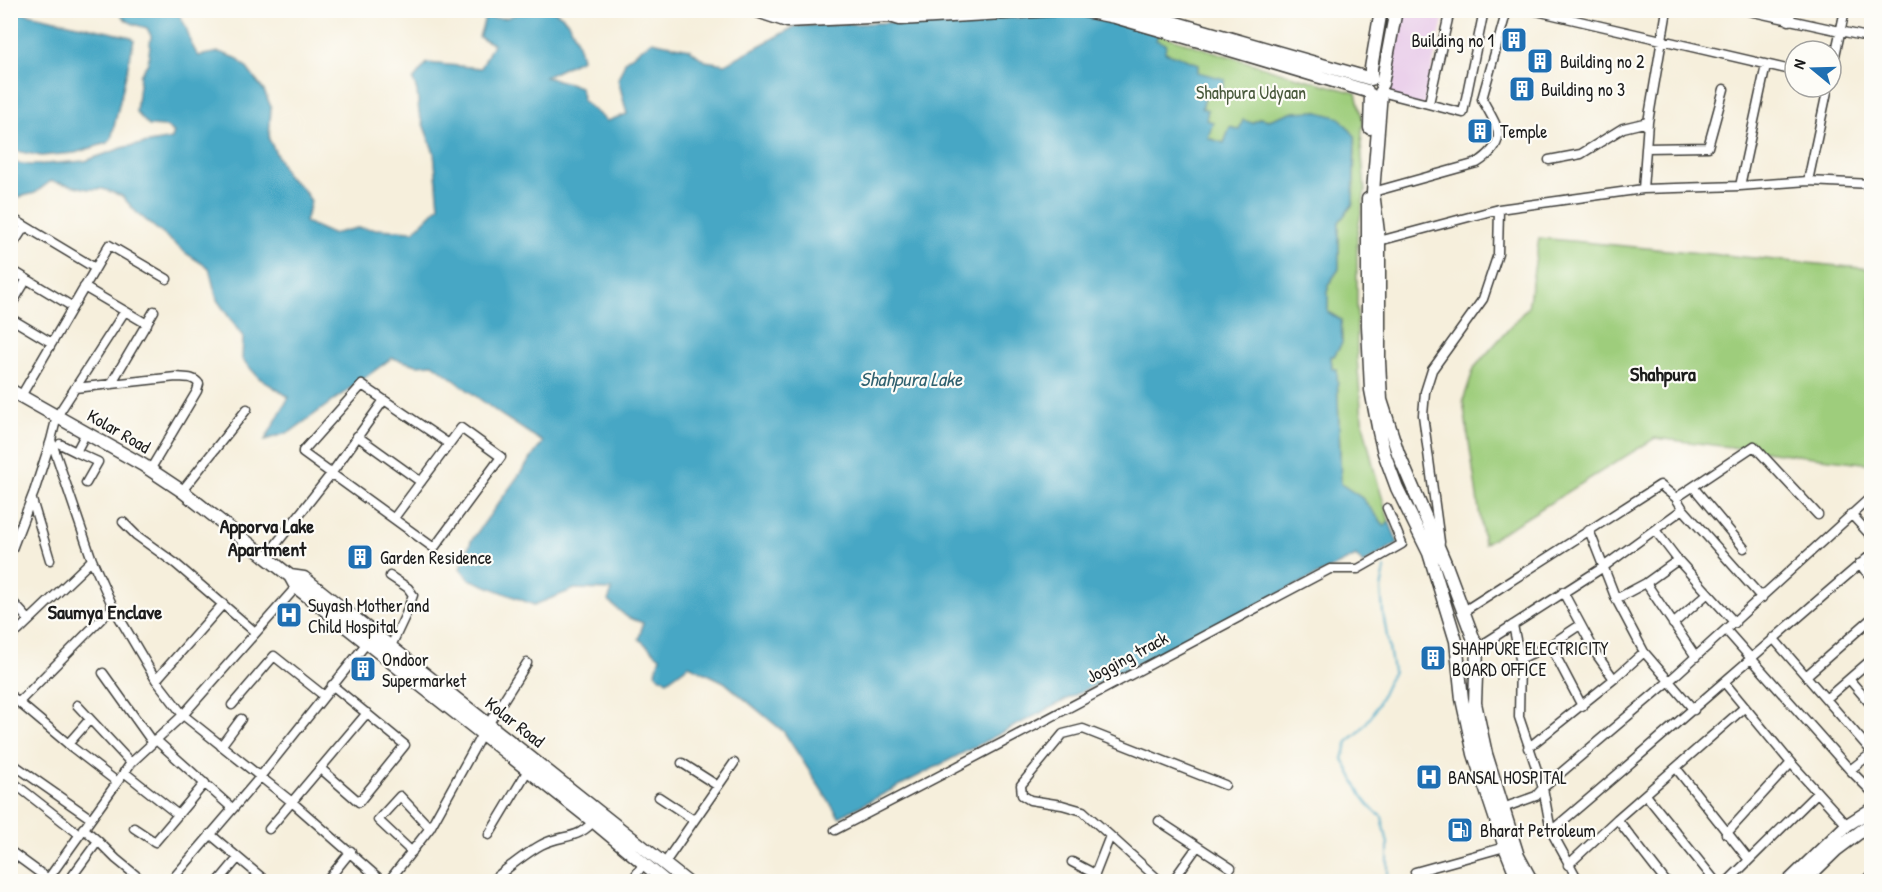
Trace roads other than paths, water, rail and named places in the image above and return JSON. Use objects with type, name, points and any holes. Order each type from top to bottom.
[{"type":"street","points":[[754,10],[772,14],[787,21],[897,14],[1053,10]]},
{"type":"street","points":[[1079,10],[1115,17],[1463,113],[1484,10]]},
{"type":"street","points":[[1131,10],[1374,88]]},
{"type":"street","points":[[1381,10],[1371,68],[1374,88],[1375,143],[1373,192],[1379,241],[1381,400],[1435,554],[1456,641],[1462,699],[1474,754],[1504,847],[1519,882]]},
{"type":"street","points":[[1396,10],[1374,88],[1366,234],[1371,390],[1384,453],[1397,488],[1464,611],[1477,648],[1474,703],[1486,754],[1518,856],[1532,882]]},
{"type":"street","points":[[1429,103],[1450,10]]},
{"type":"street","points":[[1373,192],[1477,163],[1492,153],[1497,142],[1498,128],[1482,99],[1507,10]]},
{"type":"street","points":[[1532,10],[1783,68]]},
{"type":"street","points":[[1643,189],[1648,122],[1667,10]]},
{"type":"street","points":[[1744,10],[1872,38]]},
{"type":"street","points":[[1789,21],[1792,10]]},
{"type":"street","points":[[1839,39],[1845,10]]},
{"type":"street","points":[[1740,186],[1766,64]]},
{"type":"street","points":[[1646,148],[1708,147],[1724,89]]},
{"type":"street","points":[[1808,181],[1825,99]]},
{"type":"street","points":[[1549,160],[1581,154],[1623,128],[1648,122]]},
{"type":"street","points":[[1379,241],[1499,209],[1643,189],[1808,181],[1871,184]]},
{"type":"street","points":[[1435,554],[1423,415],[1425,392],[1432,370],[1483,299],[1498,254],[1499,209]]},
{"type":"street","points":[[10,217],[95,268]]},
{"type":"street","points":[[10,249],[25,226]]},
{"type":"street","points":[[13,391],[52,343],[109,245],[167,279]]},
{"type":"street","points":[[10,269],[73,307]]},
{"type":"street","points":[[10,307],[27,279]]},
{"type":"street","points":[[84,287],[147,324]]},
{"type":"street","points":[[10,554],[32,500],[57,417],[125,311]]},
{"type":"street","points":[[111,384],[154,311]]},
{"type":"street","points":[[10,318],[52,343]]},
{"type":"street","points":[[75,388],[176,377],[192,378],[198,381],[197,391],[150,470]]},
{"type":"street","points":[[394,518],[421,482],[449,444],[460,429],[463,428],[499,455],[500,459],[434,548],[331,474],[303,451],[362,385],[449,444]]},
{"type":"street","name":"Kolar Road","points":[[13,391],[182,491],[597,817],[666,882]]},
{"type":"street","points":[[266,557],[331,474],[384,400]]},
{"type":"street","points":[[182,491],[247,409]]},
{"type":"street","points":[[76,452],[86,433]]},
{"type":"street","points":[[357,436],[421,482]]},
{"type":"street","points":[[51,440],[92,560],[113,607],[156,680],[183,715],[386,882],[430,828],[485,729],[527,663]]},
{"type":"street","points":[[60,444],[98,462],[86,483]]},
{"type":"street","points":[[1676,498],[1754,446],[1818,515]]},
{"type":"street","points":[[1464,611],[1660,485],[1676,498],[1683,509],[1762,598]]},
{"type":"street","points":[[1694,488],[1744,548]]},
{"type":"street","points":[[1503,808],[1536,796],[1735,623],[1872,496]]},
{"type":"street","points":[[32,500],[50,560]]},
{"type":"street","name":"Jogging track","points":[[835,830],[1330,569],[1358,569],[1402,544],[1387,508]]},
{"type":"street","points":[[1477,648],[1602,568],[1683,509]]},
{"type":"street","points":[[1851,514],[1872,537]]},
{"type":"street","points":[[123,522],[255,632]]},
{"type":"street","points":[[1589,530],[1602,568],[1644,652],[1694,710]]},
{"type":"street","points":[[1655,530],[1678,561],[1735,623]]},
{"type":"street","points":[[1551,831],[1694,710],[1750,658],[1872,554]]},
{"type":"street","points":[[14,635],[92,560]]},
{"type":"street","points":[[1616,599],[1646,583],[1678,561]]},
{"type":"street","points":[[1859,564],[1872,578]]},
{"type":"street","points":[[390,576],[408,588],[413,595],[391,646]]},
{"type":"street","points":[[10,851],[50,880],[90,818],[131,763],[183,715],[297,580]]},
{"type":"street","points":[[1646,583],[1696,657]]},
{"type":"street","points":[[1563,592],[1580,625],[1614,679]]},
{"type":"street","points":[[1672,624],[1707,594]]},
{"type":"street","points":[[10,599],[29,620]]},
{"type":"street","points":[[156,680],[223,604]]},
{"type":"street","points":[[19,702],[113,607]]},
{"type":"street","points":[[1806,676],[1872,618]]},
{"type":"street","points":[[1513,625],[1520,659],[1518,717],[1543,788],[1551,831],[1579,882]]},
{"type":"street","points":[[1520,659],[1550,645],[1580,625]]},
{"type":"street","points":[[1726,630],[1872,792]]},
{"type":"street","points":[[170,882],[260,777],[323,695],[371,638]]},
{"type":"street","name":"Kolar Road","points":[[371,638],[391,646],[528,770],[687,882]]},
{"type":"street","points":[[1773,638],[1872,752],[1850,770]]},
{"type":"street","points":[[1550,645],[1582,706]]},
{"type":"street","points":[[1528,748],[1582,706],[1644,652]]},
{"type":"street","points":[[232,705],[274,656],[323,695]]},
{"type":"street","points":[[1826,699],[1872,659]]},
{"type":"street","points":[[103,673],[154,741],[232,808]]},
{"type":"street","points":[[1849,679],[1872,706]]},
{"type":"street","points":[[1724,682],[1791,763],[1847,825]]},
{"type":"street","points":[[320,768],[359,802],[405,745],[332,685]]},
{"type":"street","points":[[10,695],[117,782]]},
{"type":"street","points":[[77,705],[131,763]]},
{"type":"street","points":[[1568,865],[1745,707]]},
{"type":"street","points":[[269,829],[367,713]]},
{"type":"street","points":[[68,744],[90,719]]},
{"type":"street","points":[[221,746],[241,719]]},
{"type":"street","points":[[1161,882],[1083,811],[1030,800],[1022,795],[1021,785],[1063,734],[1083,729],[1225,785]]},
{"type":"street","points":[[10,762],[90,818]]},
{"type":"street","points":[[682,763],[718,786]]},
{"type":"street","points":[[1726,834],[1791,763]]},
{"type":"street","points":[[664,864],[734,764]]},
{"type":"street","points":[[1676,768],[1726,834],[1749,860]]},
{"type":"street","points":[[489,836],[528,770]]},
{"type":"street","points":[[124,772],[177,814]]},
{"type":"street","points":[[10,780],[98,841],[143,881]]},
{"type":"street","points":[[134,828],[154,842],[205,783]]},
{"type":"street","points":[[1727,882],[1817,793]]},
{"type":"street","points":[[1646,795],[1716,882]]},
{"type":"street","points":[[412,852],[378,820],[400,796],[430,828]]},
{"type":"street","points":[[658,797],[694,820]]},
{"type":"street","points":[[1788,882],[1847,825],[1872,809]]},
{"type":"street","points":[[490,882],[544,843],[577,835],[597,817]]},
{"type":"street","points":[[1617,819],[1666,882]]},
{"type":"street","points":[[1159,821],[1232,868]]},
{"type":"street","points":[[1803,882],[1836,850],[1872,823]]},
{"type":"street","points":[[210,834],[265,881]]},
{"type":"street","points":[[1072,862],[1094,878],[1110,836]]},
{"type":"street","points":[[68,882],[98,841]]},
{"type":"street","points":[[1172,882],[1197,847]]},
{"type":"street","points":[[1415,872],[1504,847]]},
{"type":"street","points":[[326,882],[351,851]]},
{"type":"street","points":[[218,882],[238,858]]},
{"type":"street","points":[[631,882],[644,863]]},
{"type":"street","points":[[1865,882],[1872,879]]},
{"type":"water","points":[[11,10],[131,37],[134,40],[111,140],[107,143],[75,153],[41,156],[11,150]]},
{"type":"water","name":"Shahpura Lake","points":[[550,10],[563,17],[568,23],[576,37],[582,59],[545,77],[580,87],[583,101],[607,121],[627,114],[618,79],[626,60],[652,41],[689,49],[705,61],[725,64],[796,26],[1081,15],[1158,34],[1156,40],[1166,44],[1165,52],[1199,64],[1197,72],[1225,79],[1221,95],[1207,91],[1202,108],[1208,110],[1206,120],[1213,122],[1208,138],[1224,143],[1230,127],[1239,130],[1243,120],[1252,123],[1260,118],[1269,120],[1291,112],[1315,111],[1340,118],[1355,136],[1353,204],[1339,222],[1339,269],[1328,285],[1328,312],[1341,320],[1342,343],[1334,356],[1331,356],[1332,369],[1337,369],[1341,484],[1362,498],[1385,526],[1389,521],[1398,543],[1363,564],[1356,556],[1075,695],[839,817],[784,732],[724,682],[689,665],[667,681],[655,673],[660,657],[639,639],[643,623],[627,617],[608,601],[612,590],[575,589],[534,605],[469,579],[460,568],[471,541],[543,442],[501,415],[433,364],[417,365],[392,358],[290,432],[265,440],[289,397],[259,378],[242,359],[243,337],[217,300],[209,268],[187,254],[136,212],[122,196],[103,189],[88,189],[51,181],[35,193],[11,199],[11,162],[31,165],[85,161],[125,147],[172,139],[174,132],[166,127],[149,126],[136,112],[140,75],[148,63],[151,36],[147,28],[127,20],[119,11],[177,11],[198,56],[219,52],[236,58],[246,67],[264,91],[271,107],[269,139],[287,176],[302,188],[311,201],[305,222],[332,234],[357,228],[414,231],[439,206],[434,153],[419,113],[417,91],[413,80],[427,63],[481,68],[493,44],[479,37],[485,18],[506,18],[524,11]]},
{"type":"waterway","points":[[1385,568],[1381,589],[1393,671],[1373,714],[1359,732],[1348,741],[1343,759],[1362,796],[1382,817],[1388,844],[1388,882]]},
{"type":"waterway","points":[[1854,882],[1858,881]]},
{"type":"place","name":"Building no 1","points":[[1514,40]]},
{"type":"place","name":"Building no 2","points":[[1540,61]]},
{"type":"place","name":"Building no 3","points":[[1522,89]]},
{"type":"place","name":"Temple","points":[[1480,131]]},
{"type":"place","name":"Garden Residence","points":[[360,557]]},
{"type":"place","name":"Suyash Mother and Child Hospital","points":[[289,615]]},
{"type":"place","name":"SHAHPURE ELECTRICITY BOARD OFFICE","points":[[1433,658]]},
{"type":"place","name":"Ondoor Supermarket","points":[[363,669]]},
{"type":"place","name":"BANSAL HOSPITAL","points":[[1429,777]]},
{"type":"place","name":"Bharat Petroleum","points":[[1460,830]]},
{"type":"district","name":"Shahpura","points":[[1663,373]]},
{"type":"district","name":"Apporva Lake Apartment","points":[[267,536]]},
{"type":"district","name":"Saumya Enclave","points":[[105,611]]},
{"type":"park label","name":"Shahpura Udyaan","points":[[1251,92]]}]
